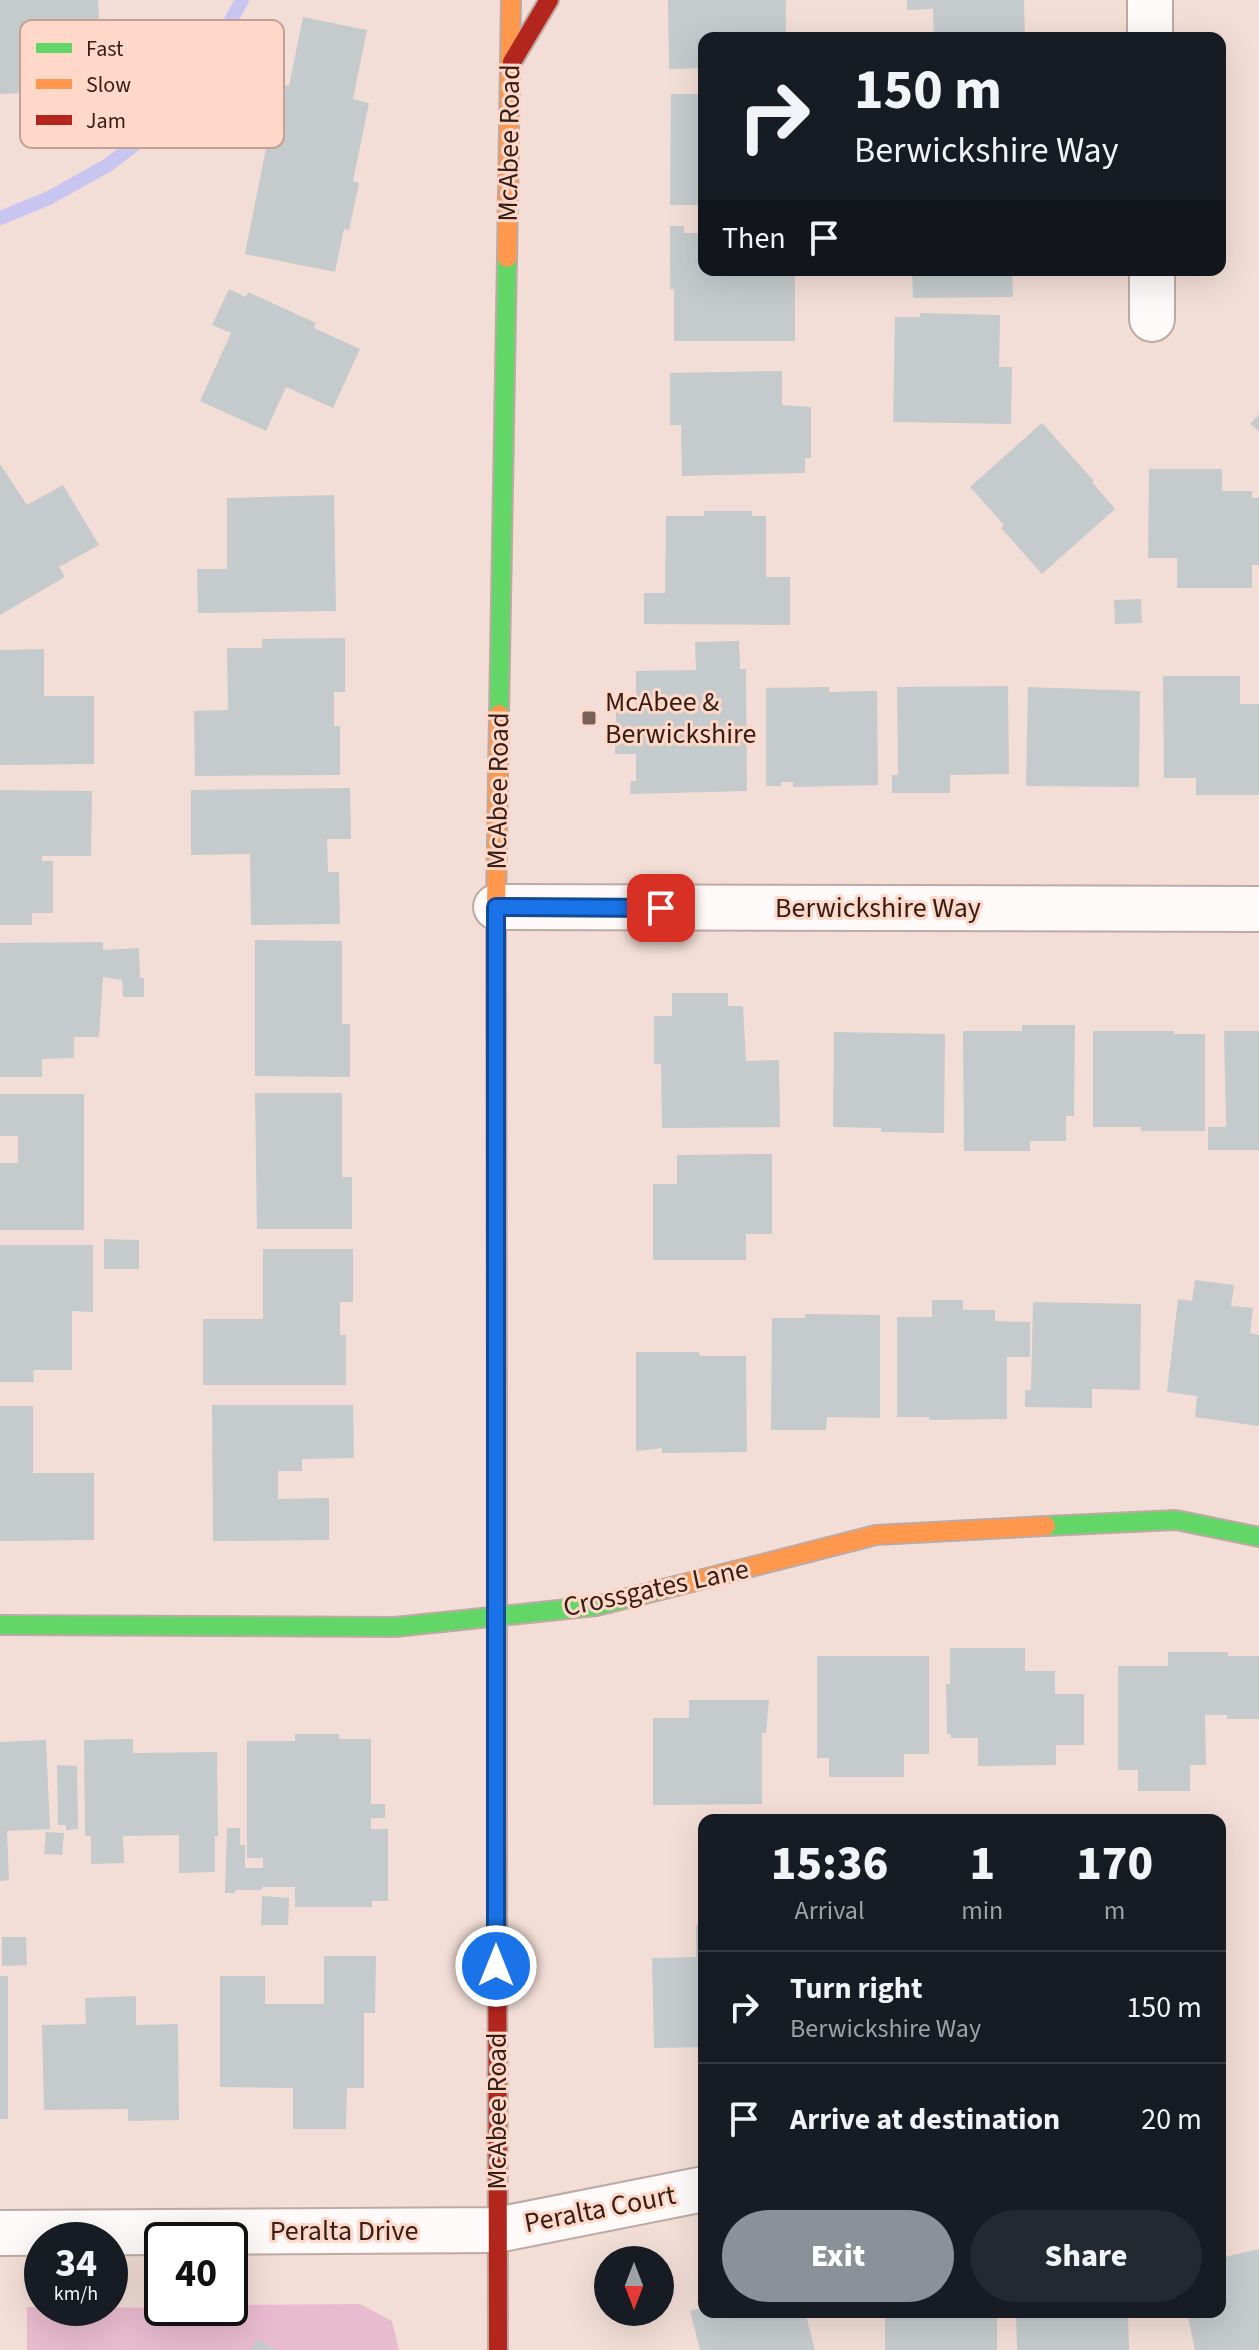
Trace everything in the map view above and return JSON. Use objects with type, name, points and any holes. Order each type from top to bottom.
[{"type":"street","name":"McAbee Road","points":[[498,2350],[496,907],[511,0]]},
{"type":"street","points":[[511,65],[549,0]]},
{"type":"street","points":[[1150,0],[1150,32]]},
{"type":"street","points":[[493,26],[511,65]]},
{"type":"street","points":[[1152,276],[1152,319]]},
{"type":"street","name":"Berwickshire Way","points":[[496,907],[1259,909]]},
{"type":"street","name":"Crossgates Lane","points":[[0,1625],[395,1627],[596,1606],[876,1535],[1176,1520],[1259,1537]]},
{"type":"street","name":"Peralta Court","points":[[497,2230],[698,2190]]},
{"type":"street","name":"Peralta Drive","points":[[0,2233],[497,2230]]},
{"type":"shaded area","points":[[360,2304],[392,2321],[399,2350],[27,2350],[27,2326],[128,2326],[128,2307],[144,2308],[144,2326],[248,2326],[248,2305]]},
{"type":"building","points":[[0,0],[98,0],[99,20],[20,20],[20,93],[0,94]]},
{"type":"building","points":[[668,0],[786,0],[786,32],[698,32],[698,68],[669,69]]},
{"type":"building","points":[[907,0],[1024,0],[1025,32],[934,32],[933,9],[907,10]]},
{"type":"building","points":[[303,17],[367,30],[353,99],[369,103],[353,181],[359,183],[349,230],[344,229],[335,272],[245,254],[266,148],[284,148],[284,85],[289,86]]},
{"type":"building","points":[[671,94],[698,94],[698,205],[670,205]]},
{"type":"building","points":[[670,226],[684,226],[684,233],[698,233],[698,276],[795,276],[795,341],[674,341],[674,289],[670,289]]},
{"type":"building","points":[[912,276],[1012,276],[1013,297],[913,298]]},
{"type":"building","points":[[229,289],[246,297],[248,292],[316,323],[314,328],[360,349],[333,408],[286,387],[266,431],[200,401],[231,333],[212,325]]},
{"type":"building","points":[[920,313],[1000,315],[999,367],[1012,367],[1011,424],[893,422],[895,317],[920,317]]},
{"type":"building","points":[[782,371],[782,405],[811,407],[811,458],[805,458],[805,473],[682,476],[681,425],[670,425],[670,373]]},
{"type":"building","points":[[1259,414],[1259,431],[1250,424]]},
{"type":"building","points":[[1042,423],[1115,509],[1042,574],[970,487]]},
{"type":"building","points":[[0,464],[27,505],[63,485],[99,545],[59,567],[65,577],[0,615]]},
{"type":"building","points":[[1149,469],[1222,469],[1222,491],[1252,491],[1252,498],[1259,498],[1259,565],[1252,565],[1252,588],[1177,588],[1177,558],[1148,558]]},
{"type":"building","points":[[334,495],[336,611],[198,613],[197,569],[227,569],[227,498]]},
{"type":"building","points":[[704,511],[752,511],[752,516],[766,516],[766,577],[790,577],[790,625],[644,624],[644,593],[665,593],[666,516],[704,516]]},
{"type":"building","points":[[1141,599],[1142,623],[1115,624],[1114,600]]},
{"type":"building","points":[[345,638],[345,692],[334,692],[334,726],[340,726],[340,775],[195,776],[194,711],[228,710],[227,648],[262,648],[262,639]]},
{"type":"building","points":[[739,641],[740,669],[746,669],[747,791],[630,794],[631,781],[636,781],[636,754],[615,754],[616,709],[636,709],[636,671],[696,670],[695,642]]},
{"type":"building","points":[[44,649],[44,696],[94,696],[94,764],[0,765],[0,650]]},
{"type":"building","points":[[1163,676],[1240,676],[1240,704],[1259,704],[1259,795],[1196,795],[1196,778],[1164,778]]},
{"type":"building","points":[[1008,686],[1009,774],[950,775],[950,793],[892,793],[892,775],[898,775],[897,687]]},
{"type":"building","points":[[829,687],[829,692],[877,691],[878,785],[793,787],[793,782],[781,782],[781,786],[766,786],[766,688]]},
{"type":"building","points":[[1028,687],[1140,691],[1139,787],[1026,786]]},
{"type":"building","points":[[350,788],[351,839],[327,839],[328,872],[339,872],[340,924],[251,925],[250,854],[191,855],[191,790]]},
{"type":"building","points":[[0,790],[92,791],[91,856],[42,856],[42,861],[53,861],[53,913],[32,913],[32,925],[0,925]]},
{"type":"building","points":[[255,940],[342,941],[342,1024],[350,1024],[350,1077],[255,1076]]},
{"type":"building","points":[[103,942],[103,950],[139,948],[144,997],[123,997],[122,980],[103,977],[99,1037],[74,1037],[74,1058],[42,1059],[42,1077],[0,1077],[0,943]]},
{"type":"building","points":[[672,993],[728,993],[728,1006],[743,1006],[746,1061],[779,1060],[780,1127],[662,1128],[661,1064],[654,1064],[654,1016],[672,1016]]},
{"type":"building","points":[[1022,1025],[1075,1025],[1074,1116],[1066,1116],[1066,1141],[1030,1141],[1030,1151],[964,1151],[963,1031],[1022,1031]]},
{"type":"building","points":[[1093,1031],[1205,1034],[1205,1131],[1093,1127]]},
{"type":"building","points":[[1224,1031],[1259,1031],[1259,1150],[1208,1150],[1208,1127],[1226,1127]]},
{"type":"building","points":[[834,1032],[945,1034],[944,1133],[881,1132],[881,1128],[833,1127]]},
{"type":"building","points":[[255,1093],[342,1093],[342,1177],[352,1177],[352,1229],[257,1229]]},
{"type":"building","points":[[0,1094],[84,1094],[84,1230],[0,1230],[0,1163],[18,1163],[18,1136],[0,1136]]},
{"type":"building","points":[[772,1154],[772,1234],[746,1234],[746,1260],[653,1260],[653,1184],[677,1184],[677,1155]]},
{"type":"building","points":[[104,1239],[139,1240],[139,1269],[104,1269]]},
{"type":"building","points":[[0,1245],[93,1245],[93,1312],[72,1311],[72,1370],[33,1370],[34,1382],[0,1382]]},
{"type":"building","points":[[263,1249],[353,1249],[353,1302],[340,1302],[340,1335],[346,1335],[346,1385],[203,1385],[203,1319],[263,1319]]},
{"type":"building","points":[[1195,1280],[1234,1285],[1231,1306],[1253,1308],[1250,1333],[1259,1335],[1259,1426],[1195,1417],[1197,1396],[1167,1392],[1178,1299],[1192,1301]]},
{"type":"building","points":[[932,1300],[963,1300],[963,1310],[995,1310],[995,1321],[1030,1322],[1030,1357],[1007,1357],[1007,1419],[929,1420],[929,1417],[897,1417],[897,1317],[932,1317]]},
{"type":"building","points":[[1033,1302],[1141,1304],[1140,1390],[1092,1389],[1092,1408],[1025,1407],[1025,1390],[1031,1390]]},
{"type":"building","points":[[805,1314],[880,1315],[880,1418],[827,1417],[826,1430],[771,1430],[772,1318],[805,1318]]},
{"type":"building","points":[[636,1352],[746,1356],[747,1452],[662,1453],[662,1448],[636,1451]]},
{"type":"building","points":[[212,1405],[353,1405],[354,1458],[302,1459],[302,1471],[278,1471],[278,1499],[329,1498],[329,1540],[213,1541]]},
{"type":"building","points":[[0,1406],[33,1406],[33,1473],[94,1473],[94,1540],[0,1541]]},
{"type":"building","points":[[950,1648],[1025,1648],[1025,1671],[1055,1671],[1055,1694],[1084,1694],[1084,1745],[1056,1745],[1056,1765],[978,1766],[978,1738],[951,1738],[951,1734],[947,1734],[946,1684],[950,1684]]},
{"type":"building","points":[[1168,1652],[1228,1652],[1228,1656],[1259,1656],[1259,1719],[1205,1715],[1206,1765],[1190,1765],[1190,1791],[1138,1791],[1138,1770],[1118,1770],[1118,1666],[1168,1666]]},
{"type":"building","points":[[817,1656],[929,1656],[929,1754],[904,1754],[904,1777],[829,1777],[829,1758],[817,1758]]},
{"type":"building","points":[[689,1700],[769,1700],[766,1733],[762,1733],[762,1804],[653,1805],[653,1718],[689,1718]]},
{"type":"building","points":[[295,1734],[339,1734],[339,1739],[371,1739],[371,1804],[385,1804],[385,1818],[371,1818],[371,1829],[388,1829],[388,1901],[372,1901],[372,1907],[295,1907],[295,1887],[262,1887],[262,1890],[225,1893],[227,1828],[240,1828],[240,1845],[245,1845],[245,1868],[263,1868],[263,1858],[247,1858],[247,1741],[295,1741]]},
{"type":"building","points":[[133,1739],[133,1753],[217,1752],[215,1872],[179,1873],[179,1835],[123,1836],[124,1863],[91,1864],[91,1836],[85,1836],[84,1740]]},
{"type":"building","points":[[46,1740],[50,1829],[7,1831],[9,1880],[0,1881],[0,1742]]},
{"type":"building","points":[[57,1765],[77,1766],[78,1829],[66,1830],[66,1825],[58,1825]]},
{"type":"building","points":[[46,1832],[64,1833],[62,1855],[44,1854]]},
{"type":"building","points":[[262,1896],[289,1898],[288,1925],[261,1925]]},
{"type":"building","points":[[698,1925],[698,2047],[654,2048],[652,1958],[696,1957]]},
{"type":"building","points":[[2,1937],[26,1937],[27,1965],[2,1966]]},
{"type":"building","points":[[324,1956],[376,1956],[375,2013],[364,2013],[364,2088],[347,2088],[346,2129],[293,2129],[293,2088],[220,2087],[220,1976],[265,1976],[265,2004],[324,2004]]},
{"type":"building","points":[[0,1976],[8,1976],[8,2119],[0,2119]]},
{"type":"building","points":[[136,1996],[136,2025],[178,2024],[179,2120],[128,2121],[128,2109],[44,2110],[42,2025],[86,2024],[85,1998]]},
{"type":"building","points":[[1259,2249],[1259,2350],[1195,2350],[1188,2318],[1226,2318],[1226,2257]]},
{"type":"building","points":[[698,2309],[698,2318],[807,2318],[815,2350],[700,2350],[690,2311]]},
{"type":"building","points":[[885,2318],[997,2318],[997,2350],[885,2350]]},
{"type":"building","points":[[1016,2318],[1128,2318],[1129,2350],[1017,2350]]},
{"type":"building","points":[[258,2339],[276,2350],[251,2350]]},
{"type":"waterway","points":[[231,20],[242,0]]},
{"type":"waterway","points":[[0,218],[49,198],[108,165],[130,148]]},
{"type":"traffic: fast","points":[[499,714],[507,258]]},
{"type":"traffic: fast","points":[[497,1397],[497,1811]]},
{"type":"traffic: fast","points":[[1046,1526],[1176,1520],[1259,1537]]},
{"type":"traffic: fast","points":[[0,1625],[395,1627],[596,1606],[676,1586]]},
{"type":"traffic: slow","points":[[507,258],[511,0]]},
{"type":"traffic: slow","points":[[497,1397],[496,907],[499,714]]},
{"type":"traffic: slow","points":[[676,1586],[876,1535],[1046,1526]]},
{"type":"traffic: jam","points":[[512,62],[549,0]]},
{"type":"traffic: jam","points":[[497,1811],[498,2350]]},
{"type":"place","name":"McAbee & Berwickshire","points":[[589,718]]},
{"type":"route","points":[[496,1966],[496,907],[661,908]]}]
